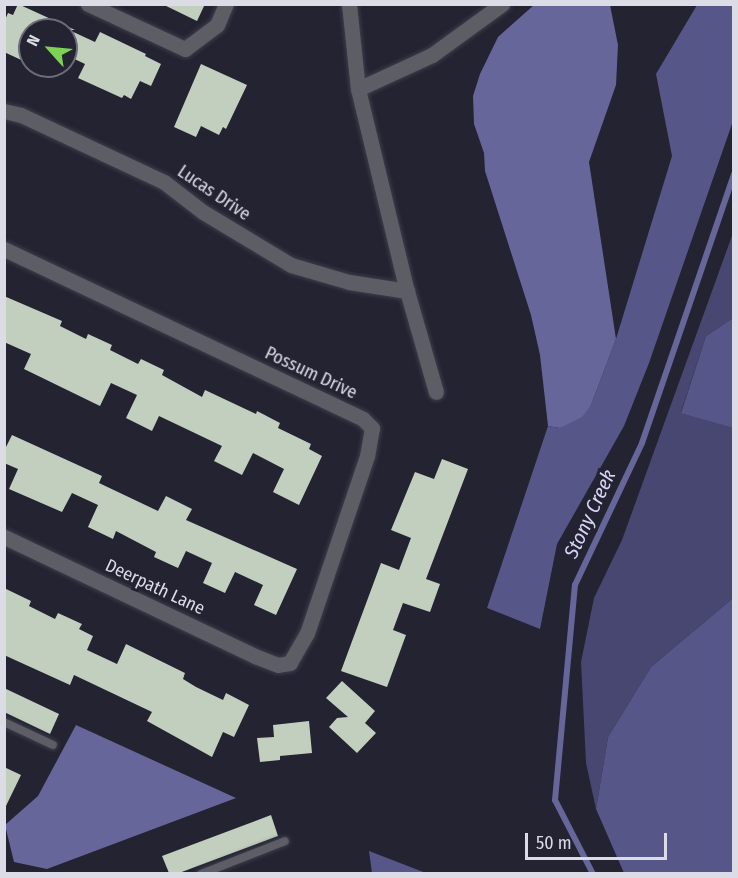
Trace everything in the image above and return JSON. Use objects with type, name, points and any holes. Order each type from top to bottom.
[{"type":"street","points":[[88,4],[185,49],[217,25],[226,4]]},
{"type":"street","points":[[349,4],[358,89],[407,291],[436,392]]},
{"type":"street","points":[[358,89],[432,55],[502,4]]},
{"type":"street","name":"Lucas Drive","points":[[4,111],[21,115],[164,182],[202,212],[291,265],[349,282],[407,291]]},
{"type":"street","name":"Possum Drive","points":[[4,249],[363,418],[372,428],[367,456],[307,633],[290,663]]},
{"type":"street","name":"Deerpath Lane","points":[[4,537],[255,656],[278,665],[290,663]]},
{"type":"lane","points":[[4,722],[53,745]]},
{"type":"lane","points":[[201,873],[285,842]]},
{"type":"shaded area","points":[[534,5],[610,5],[618,45],[616,85],[589,162],[616,339],[591,405],[582,417],[560,428],[548,426],[540,355],[531,315],[485,171],[484,153],[474,124],[473,96],[480,74],[498,37]]},
{"type":"shaded area","points":[[697,5],[733,5],[733,121],[649,363],[624,426],[557,544],[540,629],[487,608],[548,426],[560,428],[591,405],[616,339],[672,156],[656,74]]},
{"type":"shaded area","points":[[733,233],[733,318],[706,336],[681,412],[733,428],[733,598],[651,667],[608,737],[596,809],[586,763],[581,662],[594,598],[622,540]]},
{"type":"shaded area","points":[[733,318],[733,428],[681,413],[706,336]]},
{"type":"shaded area","points":[[733,598],[733,873],[624,873],[596,809],[608,737],[651,667]]},
{"type":"shaded area","points":[[76,725],[236,798],[47,869],[14,862],[5,825],[38,796]]},
{"type":"shaded area","points":[[369,851],[426,873],[372,873]]},
{"type":"building","points":[[18,4],[49,18],[18,18],[18,58],[4,52],[4,22],[8,13],[13,15]]},
{"type":"building","points":[[162,4],[205,4],[197,21]]},
{"type":"building","points":[[100,32],[146,54],[145,56],[161,64],[151,86],[140,81],[131,99],[124,95],[122,98],[78,78],[85,64],[78,61],[78,34],[95,42]]},
{"type":"building","points":[[201,64],[247,85],[226,129],[223,127],[219,135],[201,126],[196,137],[174,127]]},
{"type":"building","points":[[4,296],[62,321],[60,326],[86,339],[88,334],[112,345],[110,350],[138,364],[141,359],[164,370],[162,375],[202,397],[205,390],[256,414],[257,411],[280,423],[278,428],[311,444],[309,449],[322,456],[299,505],[273,492],[284,469],[253,453],[242,475],[214,461],[222,446],[159,416],[152,431],[126,418],[137,395],[111,383],[100,406],[24,369],[31,354],[4,342]]},
{"type":"building","points":[[12,435],[102,476],[99,483],[158,511],[166,496],[192,509],[186,520],[297,569],[276,615],[254,605],[263,585],[235,572],[225,593],[203,583],[212,563],[186,551],[178,568],[154,557],[156,552],[116,531],[113,539],[88,527],[98,505],[72,493],[62,512],[9,489],[18,469],[4,463],[4,451]]},
{"type":"building","points":[[442,459],[468,469],[426,579],[440,584],[430,612],[403,603],[393,630],[406,635],[387,687],[341,671],[381,563],[399,570],[411,538],[391,530],[415,472],[434,479]]},
{"type":"building","points":[[4,588],[31,601],[29,606],[55,619],[58,613],[82,624],[79,629],[93,636],[87,650],[117,664],[126,644],[185,673],[183,679],[196,687],[223,700],[226,693],[249,705],[234,737],[223,732],[212,757],[147,721],[152,712],[74,675],[70,685],[4,655]]},
{"type":"building","points":[[342,681],[375,711],[365,723],[376,733],[357,753],[329,727],[337,718],[348,717],[326,698]]},
{"type":"building","points":[[4,688],[59,714],[50,734],[4,712]]},
{"type":"building","points":[[309,721],[312,753],[280,756],[280,760],[260,762],[257,738],[274,737],[273,725]]},
{"type":"building","points":[[4,767],[21,775],[4,810]]},
{"type":"building","points":[[271,815],[278,836],[179,873],[169,873],[162,856]]},
{"type":"waterway","name":"Stony Creek","points":[[593,874],[555,800],[575,585],[642,443],[734,174]]}]
